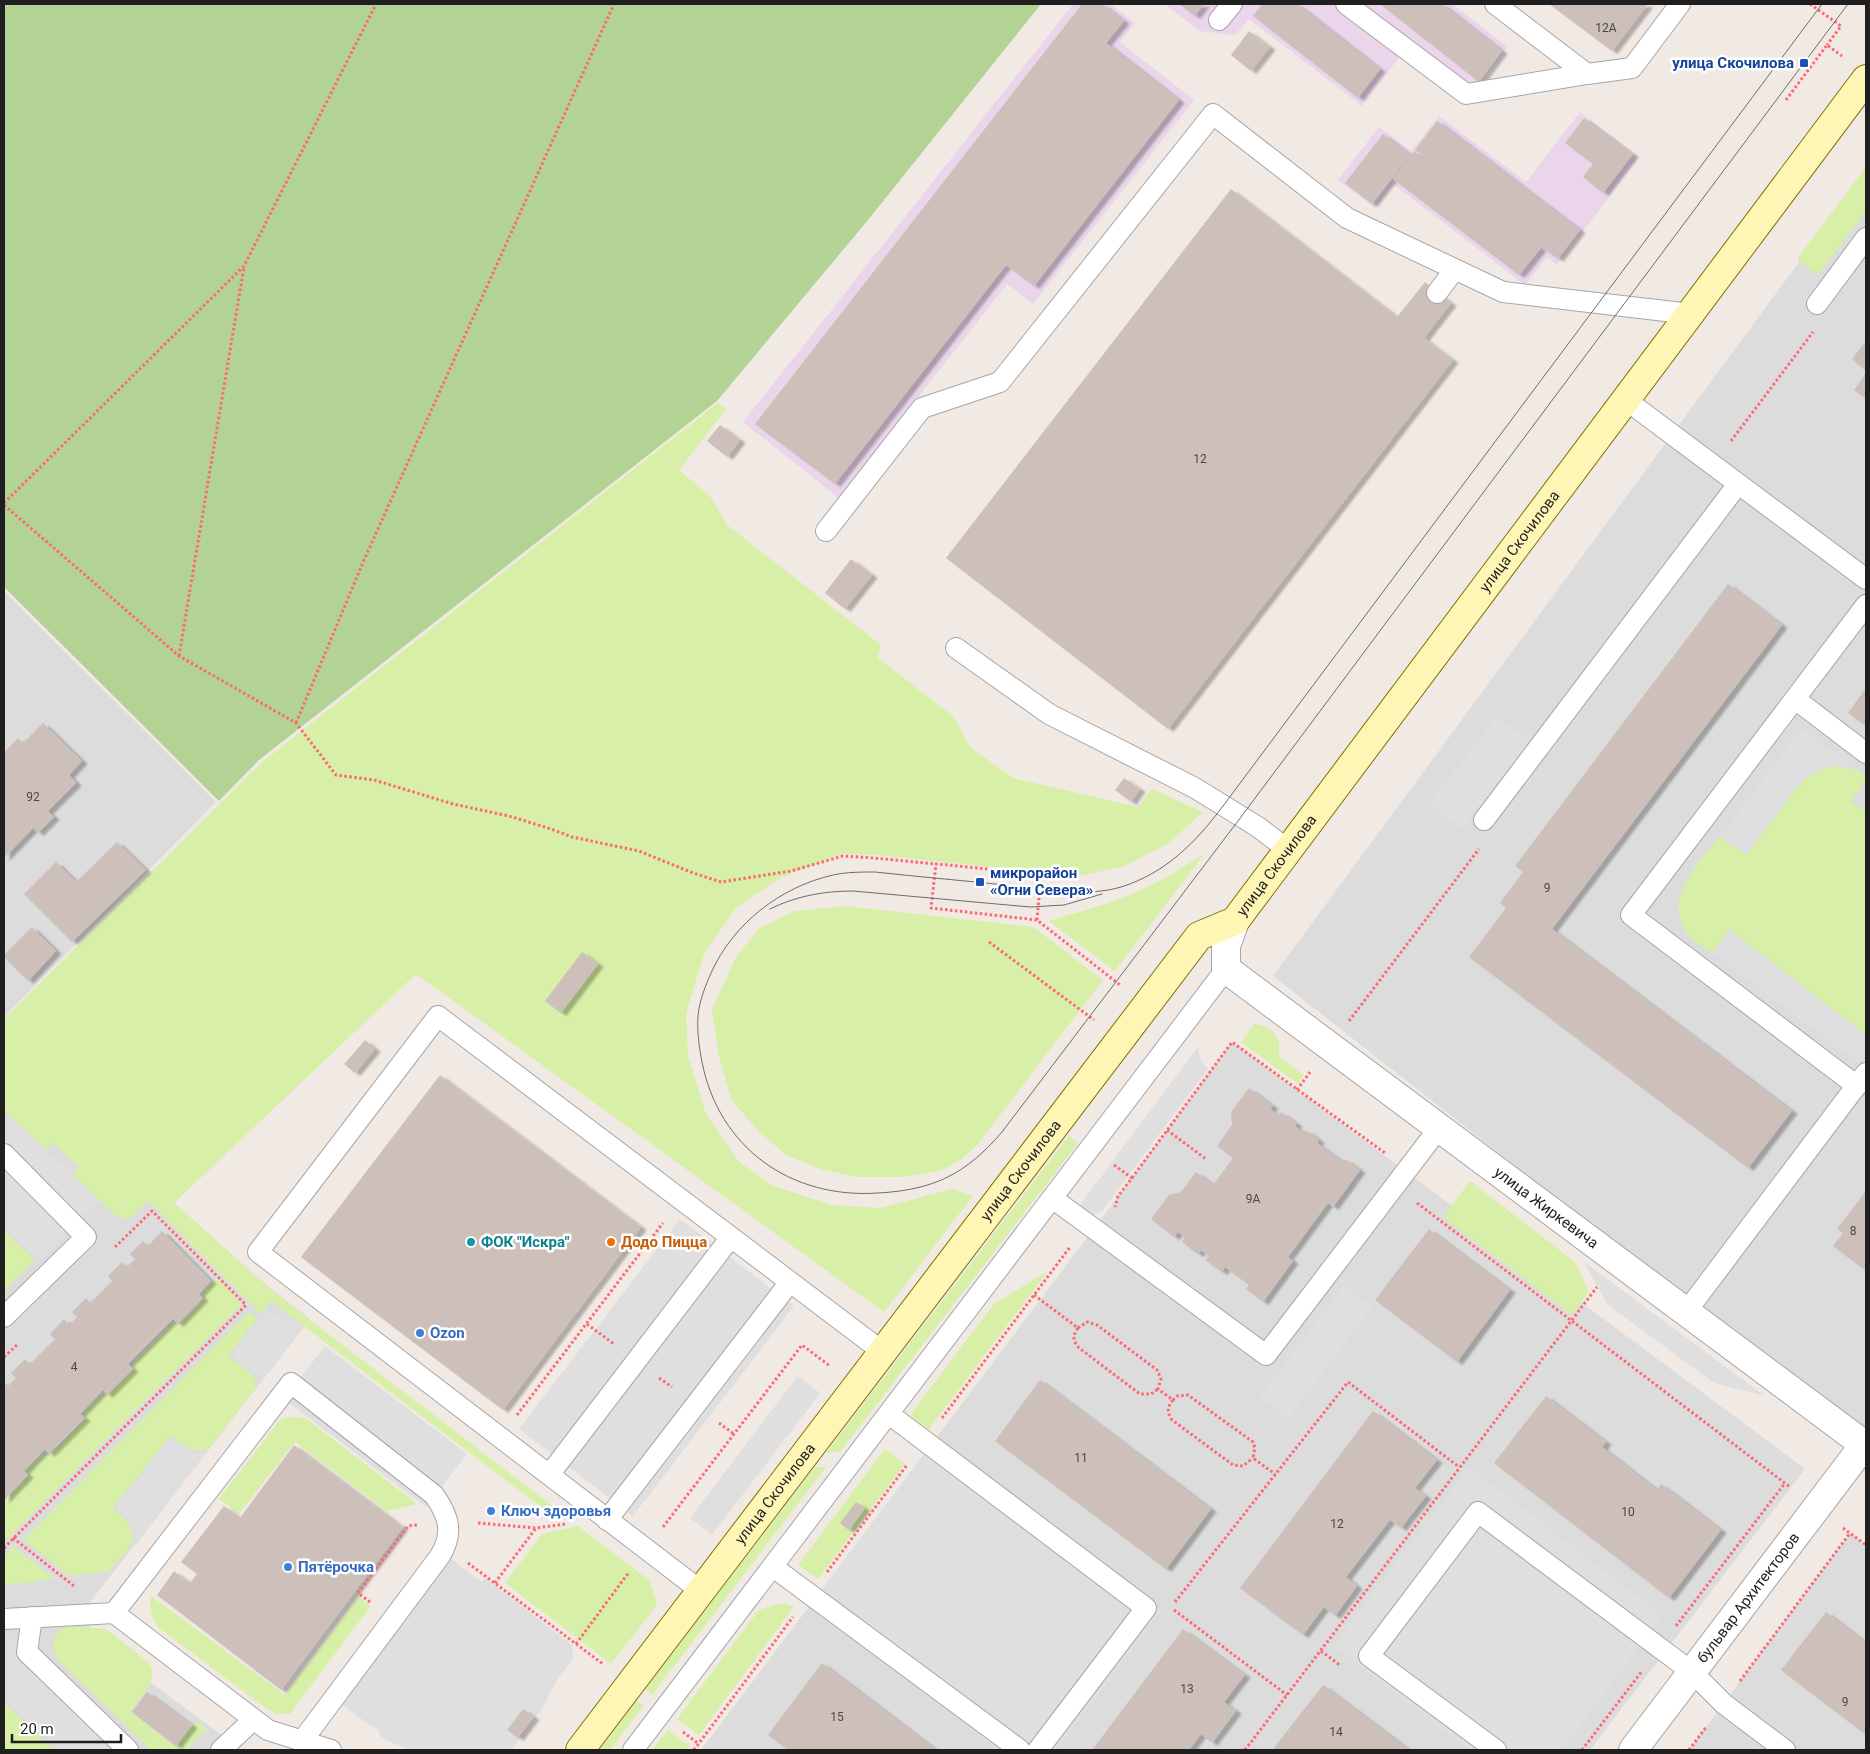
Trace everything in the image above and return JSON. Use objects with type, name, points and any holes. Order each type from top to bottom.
[{"type":"street","name":"улица Скочилова","points":[[580,1750],[1199,936],[1235,921],[1866,79]]},
{"type":"street","points":[[1226,969],[1226,946],[1235,921]]},
{"type":"street","name":"улица Жиркевича","points":[[1226,969],[1865,1445]]},
{"type":"street","name":"бульвар Архитекторов","points":[[1633,1750],[1865,1445]]},
{"type":"lane","points":[[1219,20],[1232,4]]},
{"type":"lane","points":[[1346,4],[1466,94],[1632,68],[1680,4]]},
{"type":"lane","points":[[1495,4],[1587,74]]},
{"type":"lane","points":[[826,530],[922,408],[1000,382],[1213,114],[1348,218],[1503,292],[1691,314]]},
{"type":"lane","points":[[1817,304],[1866,238]]},
{"type":"lane","points":[[1437,292],[1455,269]]},
{"type":"lane","points":[[1626,400],[1866,579]]},
{"type":"lane","points":[[1484,820],[1738,484]]},
{"type":"lane","points":[[1686,1312],[1862,1080],[1631,915],[1866,605]]},
{"type":"lane","points":[[956,648],[1049,714],[1195,788],[1258,828],[1288,850]]},
{"type":"lane","points":[[1795,699],[1866,752]]},
{"type":"lane","points":[[633,1750],[1226,969]]},
{"type":"lane","points":[[701,1591],[258,1252],[438,1016],[883,1352]]},
{"type":"lane","points":[[1052,1198],[1266,1355],[1439,1128]]},
{"type":"lane","points":[[4,1154],[86,1237],[4,1317]]},
{"type":"lane","points":[[549,1475],[731,1238]]},
{"type":"lane","points":[[607,1520],[790,1282]]},
{"type":"lane","points":[[114,1613],[291,1383],[434,1495],[447,1520],[449,1538],[446,1546],[302,1741]]},
{"type":"lane","points":[[889,1414],[1146,1608],[1038,1750]]},
{"type":"lane","points":[[1496,1750],[1369,1656],[1478,1512],[1692,1672],[1724,1704],[1785,1750]]},
{"type":"lane","points":[[773,1567],[1020,1750]]},
{"type":"lane","points":[[4,1618],[114,1613],[268,1730],[331,1750]]},
{"type":"lane","points":[[32,1617],[27,1652],[128,1750]]},
{"type":"lane","points":[[221,1750],[254,1719]]},
{"type":"path","points":[[179,656],[244,266],[376,4]]},
{"type":"path","points":[[296,723],[368,551],[614,4]]},
{"type":"path","points":[[1786,100],[1840,26],[1810,4]]},
{"type":"path","points":[[1827,45],[1842,57]]},
{"type":"path","points":[[244,266],[4,504],[179,656],[296,723],[336,775],[374,780],[453,804],[509,816],[572,837],[639,851],[721,882],[791,871],[843,856],[1041,874],[1037,920]]},
{"type":"path","points":[[1713,465],[1818,326]]},
{"type":"path","points":[[1297,1090],[1484,842]]},
{"type":"path","points":[[936,864],[931,908],[1037,920],[1126,990]]},
{"type":"path","points":[[990,942],[1099,1024]]},
{"type":"path","points":[[1132,1178],[1232,1042],[1386,1155],[1374,1171],[1785,1483],[1582,1750]]},
{"type":"path","points":[[1167,1130],[1206,1159]]},
{"type":"path","points":[[500,1438],[681,1199]]},
{"type":"path","points":[[4,1548],[246,1304],[152,1211],[109,1252]]},
{"type":"path","points":[[1245,1750],[1572,1321],[1616,1260]]},
{"type":"path","points":[[1034,1295],[1078,1328]]},
{"type":"path","points":[[1087,1322],[1097,1325],[1157,1370],[1160,1379],[1158,1389],[1151,1394],[1140,1394],[1079,1348],[1074,1339],[1074,1334],[1078,1328],[1087,1322]]},
{"type":"path","points":[[576,1644],[802,1345],[830,1367],[857,1333]]},
{"type":"path","points":[[4,1357],[18,1343]]},
{"type":"path","points":[[1287,1695],[1171,1608],[1348,1382],[1459,1467]]},
{"type":"path","points":[[1158,1389],[1173,1400]]},
{"type":"path","points":[[1188,1395],[1214,1413],[1254,1442],[1253,1458],[1242,1466],[1233,1465],[1172,1420],[1168,1410],[1173,1400],[1177,1396],[1188,1395]]},
{"type":"path","points":[[1253,1458],[1275,1474]]},
{"type":"path","points":[[447,1520],[536,1528],[495,1583]]},
{"type":"path","points":[[376,1606],[358,1593],[408,1526],[421,1524]]},
{"type":"path","points":[[1689,1750],[1850,1534],[1866,1545]]},
{"type":"path","points":[[13,1538],[74,1586],[114,1613]]},
{"type":"path","points":[[446,1546],[630,1684]]},
{"type":"shaded area","points":[[1073,4],[1111,4],[1135,23],[1120,42],[1194,100],[1033,304],[1007,284],[839,498],[743,422]]},
{"type":"shaded area","points":[[1165,4],[1452,4],[1508,47],[1475,89],[1412,41],[1362,106],[1249,19],[1235,35],[1199,31]]},
{"type":"shaded area","points":[[1580,112],[1639,158],[1557,265],[1547,257],[1525,285],[1393,184],[1375,208],[1338,180],[1379,127],[1411,151],[1439,116],[1526,182]]},
{"type":"shaded area","points":[[1866,171],[1866,1435],[1682,1297],[1273,976]]},
{"type":"shaded area","points":[[4,591],[216,802],[4,1017]]},
{"type":"shaded area","points":[[1497,716],[1530,742],[1462,829],[1429,804]]},
{"type":"shaded area","points":[[1802,729],[1857,770],[1838,766],[1824,768],[1808,776],[1794,791],[1746,855],[1720,836]]},
{"type":"shaded area","points":[[1729,930],[1866,1035],[1866,1053],[1859,1063],[1712,953]]},
{"type":"shaded area","points":[[1232,1042],[1805,1469],[1590,1750],[701,1750],[1132,1178]]},
{"type":"shaded area","points":[[1198,1047],[1200,1059],[1208,1069],[1102,1211],[1089,1217],[1077,1209]]},
{"type":"shaded area","points":[[4,1071],[174,1203],[271,1289],[310,1319],[91,1601],[90,1638],[242,1750],[4,1750]]},
{"type":"shaded area","points":[[4,1111],[99,1200],[39,1260],[4,1226]]},
{"type":"shaded area","points":[[680,1219],[794,1306],[633,1516],[519,1429]]},
{"type":"shaded area","points":[[1583,1261],[1765,1396],[1714,1383],[1608,1305]]},
{"type":"shaded area","points":[[1344,1286],[1372,1307],[1289,1418],[1260,1397]]},
{"type":"shaded area","points":[[266,1312],[298,1322],[304,1327],[263,1380],[232,1356]]},
{"type":"shaded area","points":[[325,1346],[467,1454],[426,1507],[284,1399]]},
{"type":"shaded area","points":[[798,1376],[820,1393],[712,1535],[690,1518]]},
{"type":"shaded area","points":[[170,1438],[193,1453],[205,1452],[210,1448],[136,1545],[133,1524],[116,1508]]},
{"type":"shaded area","points":[[934,1441],[1161,1611],[1057,1750],[999,1750],[809,1608]]},
{"type":"shaded area","points":[[1469,1467],[1663,1616],[1561,1750],[1469,1750],[1333,1646]]},
{"type":"shaded area","points":[[1850,1533],[1866,1545],[1866,1750],[1689,1750]]},
{"type":"shaded area","points":[[446,1555],[482,1582],[485,1578],[572,1645],[573,1659],[558,1678],[543,1707],[511,1750],[412,1750],[385,1740],[380,1736],[376,1726],[374,1728],[338,1702]]},
{"type":"shaded area","points":[[10,1637],[125,1750],[58,1750],[4,1699],[4,1644]]},
{"type":"green space","points":[[4,4],[1041,4],[868,220],[717,401],[259,760],[219,801],[4,587]]},
{"type":"green space","points":[[1866,167],[1866,211],[1818,275],[1797,259]]},
{"type":"green space","points":[[718,403],[726,409],[679,470],[710,496],[727,525],[881,645],[878,658],[953,716],[970,747],[1013,778],[1138,807],[1152,789],[1203,812],[1169,843],[1125,866],[1079,876],[874,855],[841,854],[778,879],[735,909],[704,954],[686,1014],[688,1056],[706,1114],[739,1162],[773,1186],[832,1205],[881,1208],[952,1189],[973,1196],[884,1312],[416,974],[174,1203],[276,1294],[558,1510],[546,1511],[271,1301],[261,1314],[148,1201],[129,1219],[116,1216],[73,1174],[79,1167],[53,1143],[46,1150],[4,1110],[4,1019],[261,763]]},
{"type":"green space","points":[[1838,766],[1857,770],[1866,777],[1866,781],[1851,801],[1866,812],[1866,1035],[1730,930],[1712,953],[1690,937],[1679,917],[1681,892],[1687,880],[1720,836],[1746,855],[1794,791],[1808,776],[1824,768]]},
{"type":"green space","points":[[1205,853],[1115,971],[1049,921],[1133,894],[1167,877]]},
{"type":"green space","points":[[845,906],[1033,927],[1103,980],[978,1144],[961,1160],[940,1171],[902,1177],[856,1177],[820,1169],[786,1155],[758,1131],[731,1099],[718,1053],[712,1009],[735,959],[758,929],[794,911]]},
{"type":"green space","points":[[1254,1024],[1266,1027],[1275,1034],[1279,1044],[1278,1056],[1304,1075],[1298,1084],[1241,1042]]},
{"type":"green space","points":[[1069,1136],[1078,1143],[840,1452],[826,1453]]},
{"type":"green space","points":[[1470,1181],[1575,1262],[1589,1292],[1572,1315],[1443,1217]]},
{"type":"green space","points":[[4,1230],[35,1260],[4,1291]]},
{"type":"green space","points":[[1048,1271],[929,1429],[910,1415],[994,1304]]},
{"type":"green space","points":[[217,1278],[242,1304],[4,1542],[4,1501],[29,1475],[25,1472],[45,1452],[49,1456],[86,1419],[82,1414],[104,1393],[107,1396],[134,1369],[131,1365],[174,1322],[178,1325],[205,1298],[202,1294]]},
{"type":"green space","points":[[250,1311],[257,1319],[228,1356],[254,1376],[256,1386],[254,1390],[211,1446],[205,1450],[195,1451],[190,1449],[170,1436],[113,1508],[130,1526],[133,1533],[130,1546],[110,1571],[69,1576],[24,1539]]},
{"type":"green space","points":[[288,1417],[305,1418],[417,1504],[387,1511],[295,1442],[239,1514],[219,1499],[281,1419]]},
{"type":"green space","points":[[885,1449],[905,1464],[818,1579],[798,1565]]},
{"type":"green space","points":[[815,1467],[826,1467],[652,1695],[645,1689]]},
{"type":"green space","points":[[578,1526],[650,1581],[657,1605],[611,1664],[505,1583],[542,1534]]},
{"type":"green space","points":[[14,1547],[55,1579],[4,1585],[4,1557]]},
{"type":"green space","points":[[151,1596],[285,1695],[359,1597],[371,1606],[290,1714],[277,1714],[267,1709],[160,1629],[151,1614]]},
{"type":"green space","points":[[777,1604],[786,1604],[794,1607],[699,1735],[677,1719],[759,1610]]},
{"type":"green space","points":[[73,1626],[105,1629],[149,1663],[153,1674],[148,1688],[130,1712],[176,1747],[193,1724],[200,1723],[209,1730],[201,1733],[187,1750],[151,1750],[58,1660],[54,1648],[55,1637],[61,1630]]},
{"type":"green space","points":[[637,1700],[644,1706],[610,1750],[599,1750]]},
{"type":"green space","points":[[4,1702],[54,1750],[4,1750]]},
{"type":"green space","points":[[668,1730],[690,1746],[687,1750],[652,1750]]},
{"type":"building","points":[[1082,4],[1102,4],[1124,21],[1106,43],[1179,100],[1034,286],[1006,265],[835,484],[755,424]]},
{"type":"building","points":[[1179,4],[1204,4],[1195,16]]},
{"type":"building","points":[[1262,4],[1297,4],[1380,69],[1358,98],[1253,16]]},
{"type":"building","points":[[1380,4],[1442,4],[1502,51],[1479,82]]},
{"type":"building","points":[[1549,4],[1648,4],[1612,51]]},
{"type":"building","points":[[1249,31],[1270,47],[1251,71],[1231,55]]},
{"type":"building","points":[[1584,118],[1633,154],[1603,193],[1583,177],[1593,164],[1565,143]]},
{"type":"building","points":[[1437,121],[1580,230],[1558,259],[1415,150]]},
{"type":"building","points":[[1383,134],[1410,155],[1372,204],[1345,183]]},
{"type":"building","points":[[1414,151],[1541,248],[1519,275],[1393,179]]},
{"type":"building","points":[[1231,189],[1397,317],[1425,282],[1451,303],[1424,338],[1453,360],[1168,729],[946,558]]},
{"type":"building","points":[[1866,341],[1866,371],[1852,359]]},
{"type":"building","points":[[1866,373],[1866,399],[1854,390]]},
{"type":"building","points":[[720,425],[740,440],[727,457],[707,441]]},
{"type":"building","points":[[851,559],[872,575],[845,609],[825,593]]},
{"type":"building","points":[[1728,584],[1782,625],[1552,929],[1792,1111],[1748,1168],[1469,957],[1506,908],[1500,903],[1523,872],[1515,866]]},
{"type":"building","points":[[1866,688],[1866,726],[1848,713]]},
{"type":"building","points":[[43,723],[82,761],[69,775],[76,783],[48,811],[54,817],[38,833],[33,828],[4,858],[4,753],[18,738],[23,743]]},
{"type":"building","points":[[1124,778],[1140,789],[1131,802],[1115,790]]},
{"type":"building","points":[[117,842],[146,870],[72,942],[24,894],[56,862],[76,882]]},
{"type":"building","points":[[32,927],[56,951],[28,981],[4,955]]},
{"type":"building","points":[[582,952],[598,964],[561,1013],[545,1001]]},
{"type":"building","points":[[365,1040],[375,1049],[355,1073],[344,1064]]},
{"type":"building","name":"ФОК \"Искра\"","points":[[440,1075],[641,1227],[503,1410],[301,1257]]},
{"type":"building","points":[[1249,1088],[1273,1106],[1270,1109],[1279,1115],[1281,1112],[1297,1124],[1295,1126],[1304,1133],[1306,1130],[1319,1140],[1317,1143],[1343,1162],[1345,1159],[1360,1170],[1333,1207],[1328,1203],[1288,1257],[1293,1261],[1263,1302],[1246,1289],[1249,1285],[1225,1267],[1222,1272],[1205,1260],[1209,1256],[1201,1250],[1198,1254],[1182,1242],[1185,1237],[1178,1232],[1174,1237],[1151,1219],[1169,1195],[1181,1192],[1196,1172],[1213,1185],[1233,1158],[1217,1146],[1232,1125],[1231,1112]]},
{"type":"building","points":[[1866,1191],[1866,1271],[1833,1246],[1843,1233],[1837,1229]]},
{"type":"building","points":[[1429,1229],[1510,1290],[1457,1362],[1375,1300]]},
{"type":"building","points":[[162,1231],[211,1281],[199,1294],[203,1298],[178,1324],[173,1319],[128,1364],[133,1369],[107,1395],[103,1390],[80,1414],[85,1418],[49,1454],[45,1449],[24,1471],[28,1475],[4,1500],[4,1381],[8,1386],[16,1378],[11,1373],[25,1359],[30,1364],[55,1339],[50,1334],[64,1319],[69,1325],[77,1317],[72,1312],[86,1298],[90,1303],[112,1281],[108,1276],[122,1262],[127,1267],[135,1259],[130,1254],[143,1241],[148,1246]]},
{"type":"building","points":[[1040,1380],[1211,1509],[1166,1569],[995,1441]]},
{"type":"building","points":[[1546,1396],[1606,1442],[1602,1447],[1657,1490],[1661,1484],[1721,1530],[1669,1598],[1494,1463]]},
{"type":"building","points":[[1373,1411],[1437,1460],[1415,1488],[1426,1496],[1401,1528],[1390,1520],[1346,1577],[1357,1586],[1335,1616],[1324,1607],[1303,1635],[1240,1588]]},
{"type":"building","name":"Пятёрочка","points":[[294,1445],[403,1527],[281,1690],[157,1595],[174,1571],[190,1583],[197,1574],[181,1562],[224,1506],[240,1518]]},
{"type":"building","points":[[856,1502],[865,1508],[849,1530],[840,1523]]},
{"type":"building","points":[[1826,1612],[1866,1643],[1866,1735],[1781,1670]]},
{"type":"building","points":[[1183,1629],[1245,1675],[1224,1702],[1236,1711],[1212,1743],[1201,1734],[1189,1750],[1092,1750]]},
{"type":"building","points":[[822,1663],[936,1750],[788,1750],[768,1735]]},
{"type":"building","points":[[1323,1685],[1409,1750],[1277,1750],[1274,1748]]},
{"type":"building","points":[[147,1692],[192,1725],[176,1746],[132,1712]]},
{"type":"building","points":[[523,1709],[534,1717],[518,1738],[507,1730]]},
{"type":"tram line","points":[[1822,4],[1223,806],[1202,832],[1179,855],[1152,874],[1137,881],[1108,890],[1082,892],[875,872],[838,874],[795,888],[760,910],[745,924],[720,955],[711,973],[701,1000],[698,1022],[702,1062],[711,1093],[724,1120],[742,1143],[764,1162],[789,1177],[816,1187],[846,1193],[898,1191],[932,1183],[962,1169],[989,1147],[1241,817],[1848,4]]},
{"type":"tram line","points":[[770,909],[800,898],[842,891],[1030,907],[1064,905],[1102,894]]},
{"type":"place","name":"улица Скочилова","points":[[1804,63]]},
{"type":"place","name":"микрорайон «Огни Севера»","points":[[980,882]]},
{"type":"place","name":"ФОК \"Искра\"","points":[[471,1242]]},
{"type":"place","name":"Додо Пицца","points":[[611,1242]]},
{"type":"place","name":"Ozon","points":[[420,1333]]},
{"type":"place","name":"Ключ здоровья","points":[[491,1511]]},
{"type":"place","name":"Пятёрочка","points":[[288,1567]]}]
